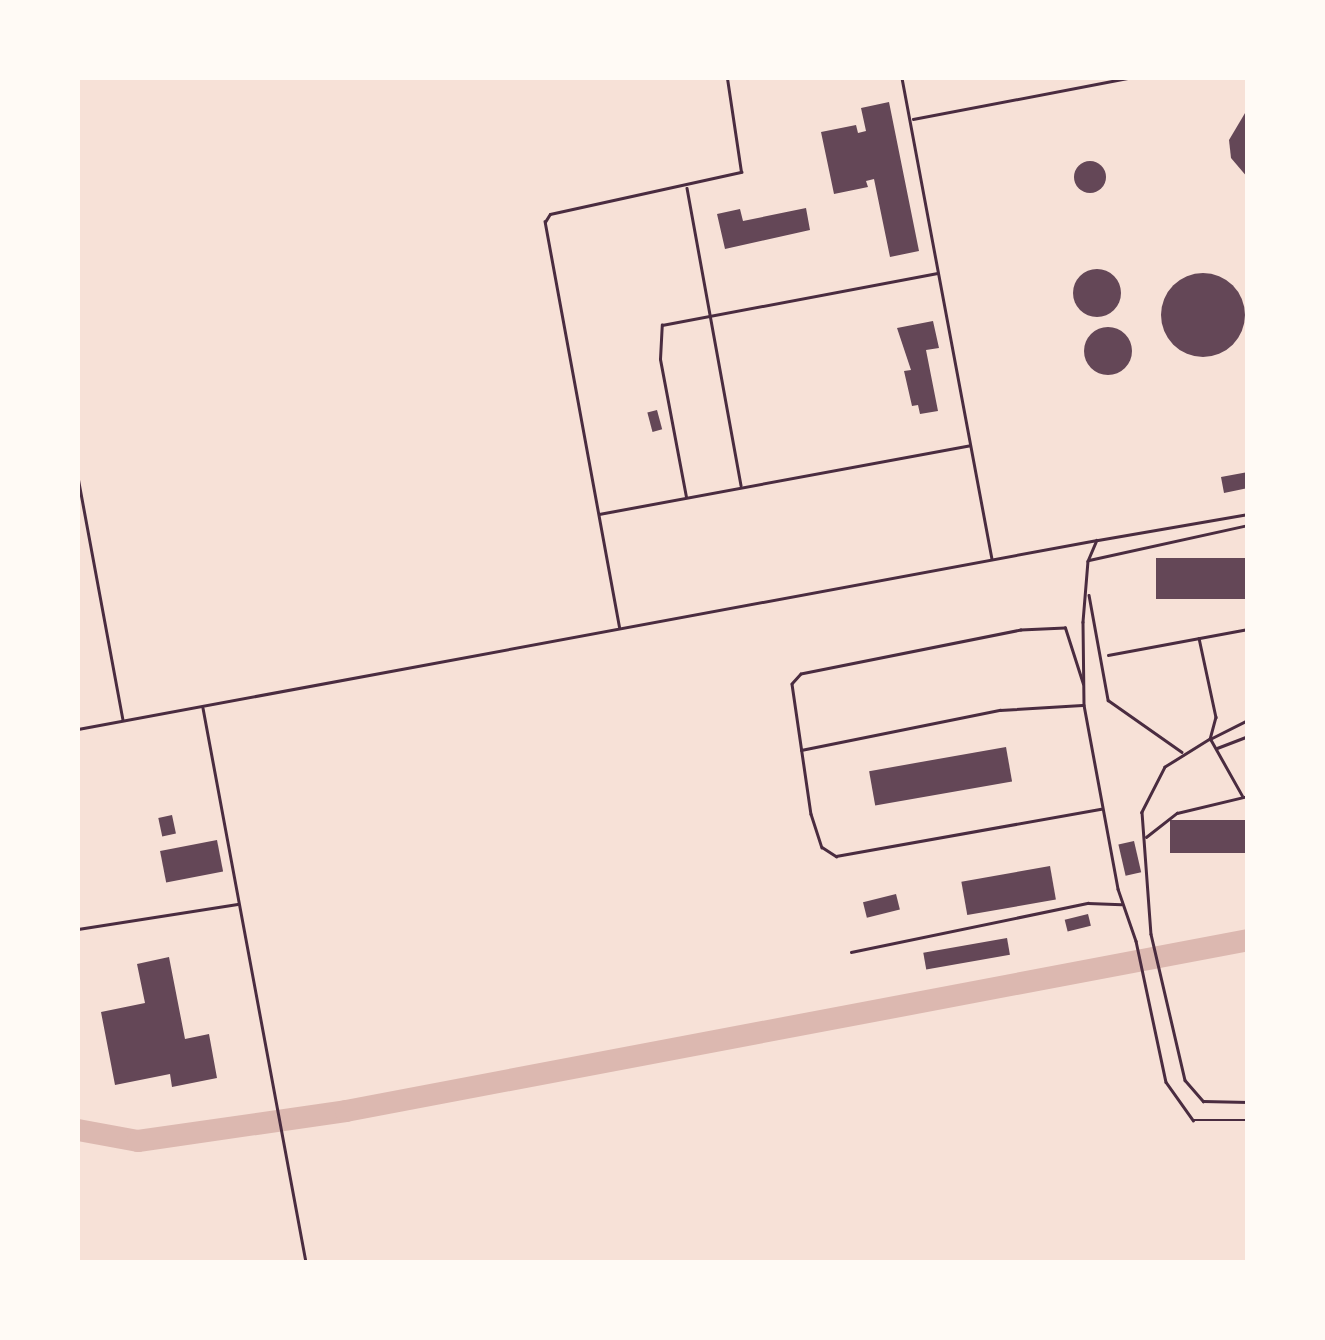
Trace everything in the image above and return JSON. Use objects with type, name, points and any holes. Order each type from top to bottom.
[{"type":"lane","points":[[619,627],[545,222],[550,214],[741,172],[727,78]]},
{"type":"lane","points":[[902,78],[992,560]]},
{"type":"lane","points":[[910,119],[1128,78]]},
{"type":"lane","points":[[686,187],[741,487]]},
{"type":"lane","points":[[686,496],[660,331],[670,321],[938,273]]},
{"type":"lane","points":[[598,514],[970,445]]},
{"type":"lane","points":[[78,477],[123,721]]},
{"type":"lane","points":[[78,729],[1248,514]]},
{"type":"lane","points":[[1088,561],[1248,525]]},
{"type":"lane","points":[[1097,540],[1088,561],[1084,705],[1102,808],[1148,1002],[1176,1103],[1193,1120],[1248,1120]]},
{"type":"lane","points":[[1089,593],[1108,700],[1183,753]]},
{"type":"lane","points":[[1083,686],[1064,628],[1021,630],[800,674],[792,684],[811,814],[822,847],[836,856],[1102,808]]},
{"type":"lane","points":[[1108,655],[1248,629]]},
{"type":"lane","points":[[1143,840],[1158,822],[1177,812],[1245,796],[1210,739],[1216,717],[1199,638]]},
{"type":"lane","points":[[801,750],[1000,710],[1084,705]]},
{"type":"lane","points":[[203,706],[306,1262]]},
{"type":"lane","points":[[1248,720],[1183,753],[1165,767],[1142,812],[1151,934],[1185,1080],[1203,1101],[1248,1102]]},
{"type":"lane","points":[[1216,749],[1248,736]]},
{"type":"lane","points":[[850,952],[1088,903],[1123,904]]},
{"type":"lane","points":[[78,929],[238,904]]},
{"type":"building","points":[[889,102],[919,251],[890,257],[874,179],[866,181],[868,187],[834,194],[821,132],[856,125],[858,133],[866,131],[861,108]]},
{"type":"building","points":[[1248,108],[1248,178],[1231,158],[1229,140]]},
{"type":"building","points":[[1090,161],[1101,166],[1106,177],[1101,188],[1090,193],[1079,188],[1074,177],[1079,166]]},
{"type":"building","points":[[806,208],[810,230],[725,249],[717,214],[740,209],[743,221]]},
{"type":"building","points":[[1097,269],[1114,276],[1121,293],[1114,310],[1097,317],[1080,310],[1073,293],[1080,276]]},
{"type":"building","points":[[1203,273],[1219,276],[1233,285],[1242,299],[1242,331],[1233,345],[1219,354],[1203,357],[1187,354],[1173,345],[1164,331],[1161,315],[1164,299],[1173,285],[1187,276]]},
{"type":"building","points":[[933,321],[939,348],[926,350],[938,411],[920,414],[918,405],[912,406],[904,371],[911,370],[897,328]]},
{"type":"building","points":[[1108,327],[1125,334],[1132,351],[1125,368],[1108,375],[1091,368],[1084,351],[1091,334]]},
{"type":"building","points":[[657,410],[662,429],[653,432],[647,413]]},
{"type":"building","points":[[1248,472],[1248,488],[1224,493],[1221,477]]},
{"type":"building","points":[[1156,558],[1248,558],[1248,599],[1156,599]]},
{"type":"building","points":[[1006,747],[1012,781],[875,806],[869,771]]},
{"type":"building","points":[[172,815],[176,834],[162,836],[158,818]]},
{"type":"building","points":[[1170,820],[1248,820],[1248,853],[1170,853]]},
{"type":"building","points":[[217,840],[223,871],[166,882],[160,851]]},
{"type":"building","points":[[1134,841],[1141,872],[1126,876],[1118,845]]},
{"type":"building","points":[[1050,866],[1056,899],[967,915],[961,882]]},
{"type":"building","points":[[896,894],[900,910],[867,918],[863,902]]},
{"type":"building","points":[[1088,914],[1091,926],[1068,931],[1065,920]]},
{"type":"building","points":[[1007,938],[1010,955],[926,970],[923,953]]},
{"type":"building","points":[[169,957],[185,1039],[209,1034],[217,1078],[172,1087],[170,1074],[115,1085],[101,1012],[145,1003],[137,964]]},
{"type":"waterway","points":[[78,1130],[138,1141],[346,1111],[1248,940]]}]
